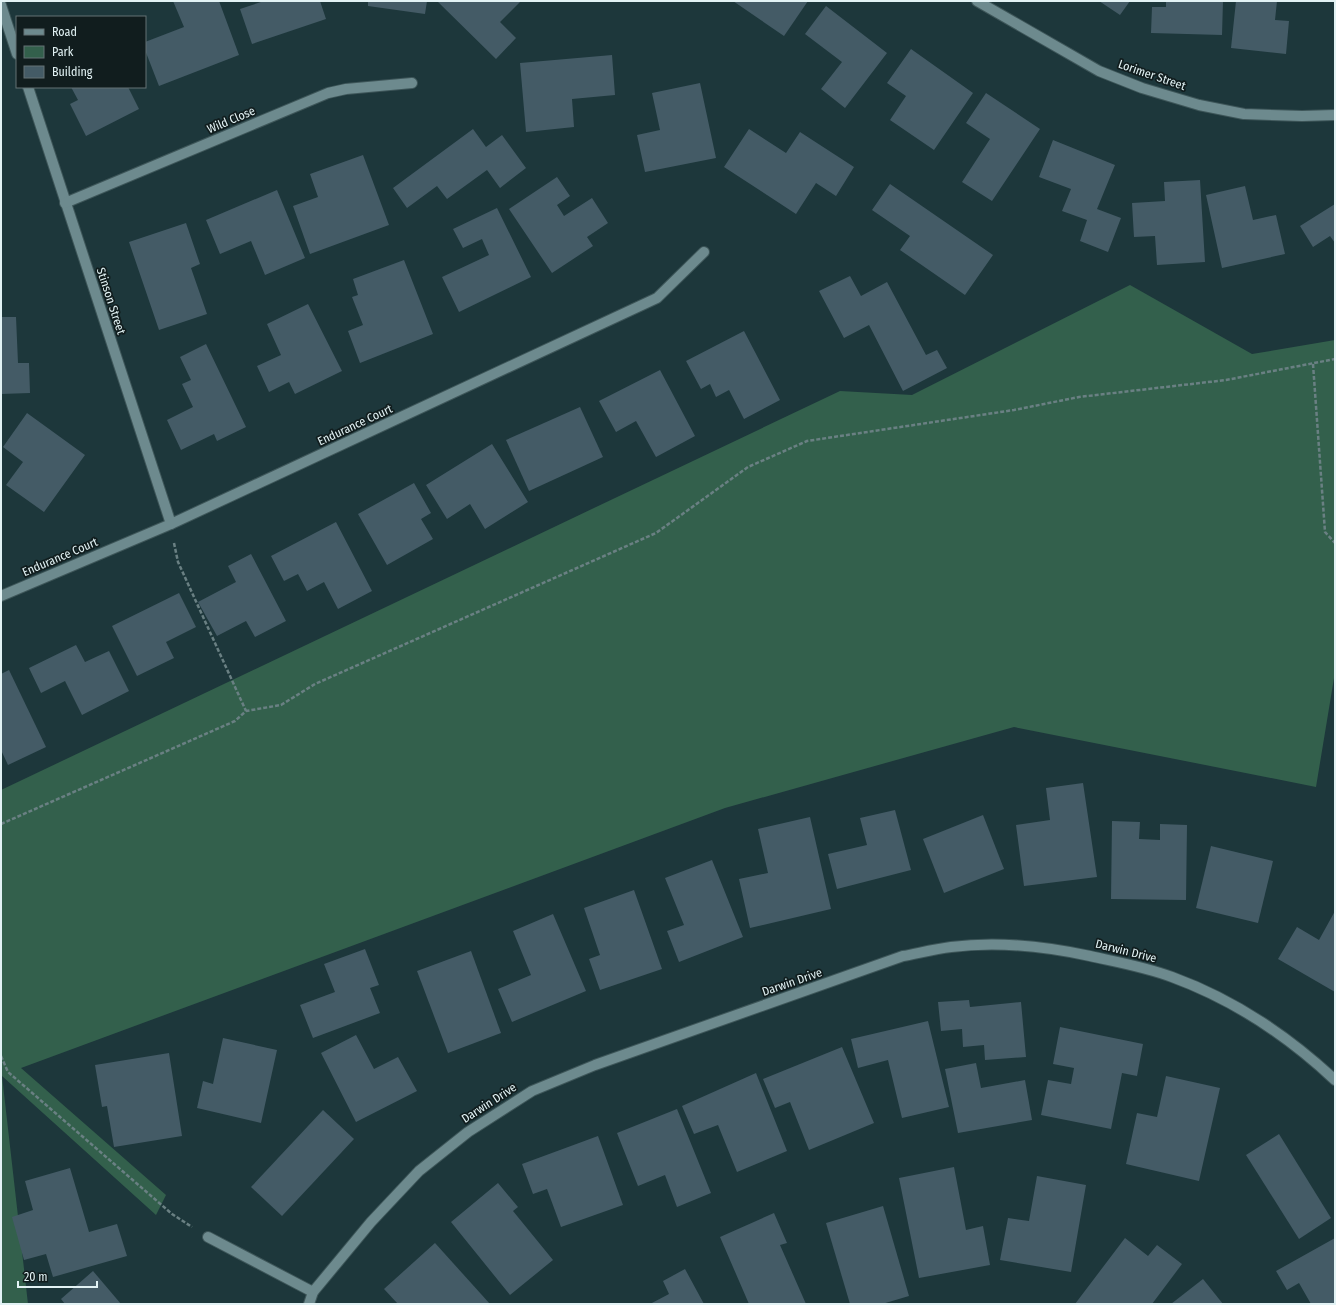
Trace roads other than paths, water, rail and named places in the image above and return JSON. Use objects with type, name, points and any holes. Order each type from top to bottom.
[{"type":"street","name":"Lorimer Street","points":[[977,1],[1099,71],[1142,88],[1199,105],[1244,114],[1302,116],[1335,114]]},
{"type":"street","points":[[1,5],[16,51]]},
{"type":"street","name":"Wild Close","points":[[65,203],[328,93],[346,89],[412,83]]},
{"type":"street","name":"Stinson Street","points":[[28,88],[170,524]]},
{"type":"street","name":"Endurance Court","points":[[1,596],[170,524],[657,298],[704,252]]},
{"type":"street","name":"Darwin Drive","points":[[309,1304],[313,1292],[371,1222],[419,1171],[468,1132],[532,1091],[595,1065],[903,956],[951,947],[996,944],[1040,946],[1126,964],[1171,976],[1216,996],[1256,1018],[1294,1046],[1335,1080]]},
{"type":"street","points":[[208,1237],[313,1292]]}]
